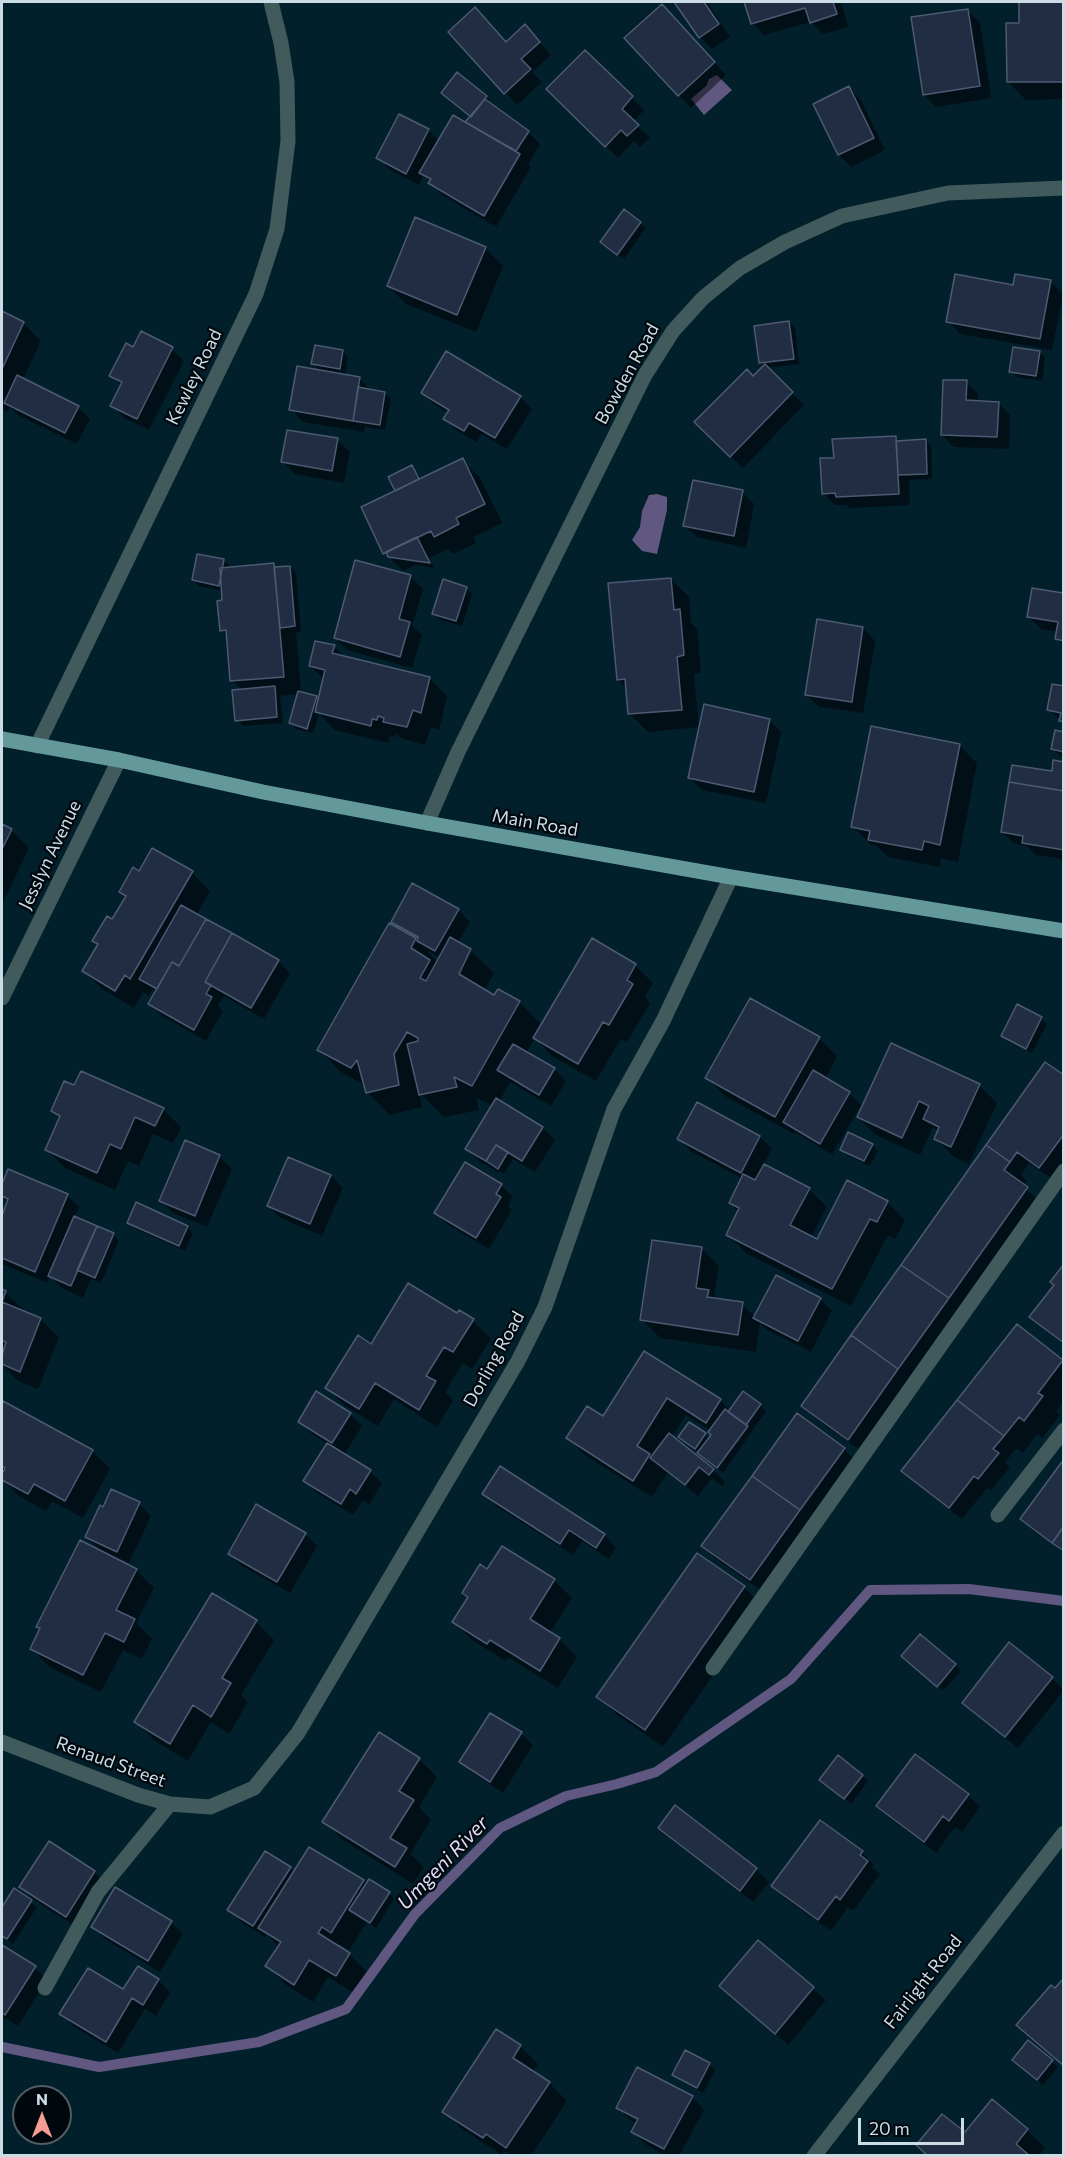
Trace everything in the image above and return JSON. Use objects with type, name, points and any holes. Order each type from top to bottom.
[{"type":"main road","name":"Main Road","points":[[2,739],[118,760],[263,792],[427,823],[731,877],[1064,931]]},
{"type":"street","name":"Kewley Road","points":[[37,746],[256,294],[277,229],[288,141],[287,82],[271,2]]},
{"type":"street","name":"Bowden Road","points":[[427,823],[458,752],[645,375],[672,331],[703,298],[740,268],[785,242],[842,216],[948,193],[1064,188]]},
{"type":"street","name":"Jesslyn Avenue","points":[[2,998],[118,760]]},
{"type":"street","name":"Dorling Road","points":[[210,1807],[254,1788],[298,1733],[518,1361],[545,1307],[614,1109],[663,1021],[731,877]]},
{"type":"street","points":[[713,1668],[1064,1171]]},
{"type":"street","points":[[998,1515],[1064,1430]]},
{"type":"street","name":"Renaud Street","points":[[2,1742],[138,1795],[170,1804],[210,1807]]},
{"type":"street","points":[[45,1988],[98,1892],[170,1804]]},
{"type":"street","name":"Fairlight Road","points":[[813,2156],[1064,1833]]},
{"type":"shaded area","points":[[717,75],[732,90],[704,115],[691,99],[706,86],[709,79]]},
{"type":"shaded area","points":[[657,494],[667,497],[667,510],[657,554],[642,551],[632,540],[640,527],[642,511],[649,495]]},
{"type":"building","points":[[674,2],[704,2],[719,24],[699,38]]},
{"type":"building","points":[[744,2],[833,2],[837,14],[810,23],[805,8],[751,24]]},
{"type":"building","points":[[1019,2],[1064,2],[1064,82],[1007,82],[1006,23],[1019,23]]},
{"type":"building","points":[[662,4],[715,62],[678,96],[624,38]]},
{"type":"building","points":[[475,7],[506,42],[525,24],[540,42],[521,59],[531,69],[504,94],[448,32]]},
{"type":"building","points":[[968,9],[980,86],[923,95],[911,17]]},
{"type":"building","points":[[585,50],[633,96],[622,109],[639,125],[627,136],[621,130],[605,147],[546,89]]},
{"type":"building","points":[[457,72],[487,96],[471,117],[441,93]]},
{"type":"building","points":[[849,86],[874,138],[838,155],[813,104]]},
{"type":"building","points":[[485,99],[529,131],[516,151],[465,122]]},
{"type":"building","points":[[399,114],[429,129],[406,174],[376,158]]},
{"type":"building","points":[[453,115],[520,154],[484,216],[428,183],[431,179],[419,173]]},
{"type":"building","points":[[624,209],[641,222],[617,255],[600,242]]},
{"type":"building","points":[[415,217],[486,247],[457,315],[387,286]]},
{"type":"building","points":[[955,274],[1013,285],[1015,274],[1051,280],[1040,339],[946,322]]},
{"type":"building","points":[[2,311],[24,322],[2,369]]},
{"type":"building","points":[[789,321],[794,359],[759,363],[754,326]]},
{"type":"building","points":[[141,331],[173,347],[137,419],[110,406],[122,382],[109,376],[126,343],[133,347]]},
{"type":"building","points":[[315,345],[343,350],[340,369],[311,364]]},
{"type":"building","points":[[1013,347],[1040,351],[1036,376],[1009,372]]},
{"type":"building","points":[[446,351],[521,396],[495,438],[469,423],[464,431],[443,419],[449,410],[421,393]]},
{"type":"building","points":[[765,364],[793,392],[730,457],[694,422],[747,369],[753,376]]},
{"type":"building","points":[[297,366],[360,377],[353,421],[289,410]]},
{"type":"building","points":[[17,375],[79,406],[65,433],[4,403]]},
{"type":"building","points":[[943,380],[967,380],[966,400],[999,402],[997,437],[941,435]]},
{"type":"building","points":[[358,387],[385,392],[380,425],[353,421]]},
{"type":"building","points":[[287,430],[338,438],[332,471],[281,462]]},
{"type":"building","points":[[896,436],[899,494],[836,497],[835,493],[822,494],[820,458],[834,458],[832,439]]},
{"type":"building","points":[[926,439],[927,474],[898,475],[896,441]]},
{"type":"building","points":[[463,458],[485,504],[456,518],[459,524],[434,537],[431,531],[383,554],[361,507]]},
{"type":"building","points":[[412,465],[419,479],[395,491],[388,477]]},
{"type":"building","points":[[693,480],[743,490],[734,536],[683,526]]},
{"type":"building","points":[[417,537],[430,563],[388,557],[386,552]]},
{"type":"building","points":[[197,554],[224,559],[219,586],[192,580]]},
{"type":"building","points":[[355,560],[411,575],[399,619],[410,622],[400,657],[334,638]]},
{"type":"building","points":[[274,563],[284,677],[230,681],[226,630],[220,631],[217,601],[222,600],[220,568]]},
{"type":"building","points":[[290,566],[295,626],[280,628],[274,567]]},
{"type":"building","points":[[671,578],[674,610],[680,609],[684,655],[677,657],[682,710],[628,714],[625,679],[617,680],[608,583]]},
{"type":"building","points":[[443,579],[467,587],[456,621],[432,614]]},
{"type":"building","points":[[1032,588],[1063,593],[1064,591],[1064,641],[1055,639],[1058,622],[1027,617]]},
{"type":"building","points":[[817,619],[863,627],[852,702],[805,695]]},
{"type":"building","points":[[315,641],[335,645],[332,653],[430,677],[421,713],[413,710],[407,727],[383,722],[384,718],[378,716],[377,720],[372,719],[371,726],[315,712],[325,670],[309,666]]},
{"type":"building","points":[[1052,684],[1064,686],[1064,722],[1059,721],[1061,713],[1047,710]]},
{"type":"building","points":[[275,686],[277,717],[235,721],[232,690]]},
{"type":"building","points":[[298,691],[317,696],[307,729],[289,723]]},
{"type":"building","points":[[704,704],[770,719],[754,792],[688,778]]},
{"type":"building","points":[[871,726],[960,744],[940,845],[924,841],[922,850],[868,840],[870,831],[851,827]]},
{"type":"building","points":[[1055,730],[1064,732],[1064,752],[1051,749]]},
{"type":"building","points":[[1053,760],[1064,762],[1064,791],[1009,782],[1012,765],[1052,771]]},
{"type":"building","points":[[1009,782],[1064,791],[1064,850],[1022,843],[1023,836],[1001,832]]},
{"type":"building","points":[[2,824],[12,829],[2,849]]},
{"type":"building","points":[[152,848],[193,871],[130,979],[125,975],[115,991],[82,971],[98,944],[92,941],[107,916],[112,919],[126,896],[119,892],[133,867],[139,871]]},
{"type":"building","points":[[412,883],[459,909],[435,951],[417,941],[418,937],[391,922]]},
{"type":"building","points":[[181,905],[206,919],[179,966],[172,962],[157,989],[139,979]]},
{"type":"building","points":[[206,919],[232,933],[205,982],[211,985],[206,994],[212,997],[194,1030],[148,1004],[172,962],[179,966]]},
{"type":"building","points":[[389,923],[416,938],[411,948],[430,960],[420,978],[426,981],[450,937],[471,949],[459,974],[494,995],[498,989],[520,1001],[472,1086],[454,1077],[457,1087],[419,1095],[407,1044],[418,1041],[418,1038],[407,1032],[394,1054],[399,1085],[366,1093],[357,1060],[351,1068],[317,1050]]},
{"type":"building","points":[[232,933],[279,960],[251,1008],[205,982]]},
{"type":"building","points":[[592,938],[636,964],[627,980],[633,984],[609,1025],[603,1022],[578,1064],[533,1038]]},
{"type":"building","points":[[750,998],[820,1037],[775,1117],[705,1078]]},
{"type":"building","points":[[1017,1004],[1042,1017],[1026,1049],[1001,1036]]},
{"type":"building","points":[[891,1043],[980,1084],[951,1147],[934,1139],[939,1127],[923,1119],[929,1106],[919,1101],[902,1138],[857,1117]]},
{"type":"building","points":[[513,1044],[555,1068],[539,1095],[497,1070]]},
{"type":"building","points":[[1045,1062],[1064,1075],[1064,1134],[1039,1168],[1017,1152],[1010,1162],[986,1145]]},
{"type":"building","points":[[813,1070],[850,1092],[820,1144],[783,1122]]},
{"type":"building","points":[[81,1071],[164,1108],[155,1126],[135,1117],[121,1149],[110,1144],[97,1173],[45,1150],[60,1116],[51,1111],[64,1081],[74,1085]]},
{"type":"building","points":[[496,1098],[543,1127],[522,1161],[496,1145],[486,1161],[465,1149]]},
{"type":"building","points":[[697,1102],[760,1136],[741,1173],[677,1139]]},
{"type":"building","points":[[848,1132],[873,1144],[864,1161],[840,1150]]},
{"type":"building","points":[[185,1140],[220,1155],[195,1216],[159,1201]]},
{"type":"building","points":[[496,1145],[508,1152],[498,1169],[486,1161]]},
{"type":"building","points":[[986,1145],[1010,1162],[1004,1170],[1028,1187],[949,1298],[901,1265]]},
{"type":"building","points":[[288,1157],[331,1175],[310,1224],[267,1206]]},
{"type":"building","points":[[465,1162],[502,1184],[496,1194],[501,1197],[476,1238],[434,1213]]},
{"type":"building","points":[[764,1164],[810,1188],[790,1225],[817,1239],[847,1180],[888,1201],[877,1222],[870,1219],[832,1289],[726,1235],[739,1208],[729,1203],[743,1174],[755,1180]]},
{"type":"building","points":[[8,1169],[68,1194],[35,1272],[2,1258],[2,1216],[8,1199],[2,1196],[2,1184]]},
{"type":"building","points":[[136,1202],[188,1226],[179,1246],[127,1223]]},
{"type":"building","points":[[74,1216],[97,1226],[71,1286],[48,1276]]},
{"type":"building","points":[[97,1226],[114,1233],[95,1278],[77,1270]]},
{"type":"building","points":[[652,1240],[702,1247],[696,1288],[709,1290],[707,1297],[743,1302],[738,1335],[640,1320]]},
{"type":"building","points":[[1064,1264],[1064,1343],[1029,1317],[1054,1285],[1050,1282]]},
{"type":"building","points":[[901,1265],[949,1298],[898,1369],[851,1335]]},
{"type":"building","points":[[776,1275],[821,1298],[798,1341],[753,1318]]},
{"type":"building","points":[[408,1283],[457,1313],[459,1310],[474,1319],[453,1352],[444,1347],[426,1376],[436,1381],[419,1410],[375,1383],[359,1409],[325,1388],[358,1335],[371,1344]]},
{"type":"building","points":[[2,1289],[6,1291],[2,1302]]},
{"type":"building","points":[[2,1302],[41,1318],[20,1372],[2,1364],[6,1342],[2,1341]]},
{"type":"building","points":[[1017,1324],[1063,1360],[1038,1393],[1043,1396],[1024,1421],[1019,1417],[1004,1436],[957,1400]]},
{"type":"building","points":[[851,1335],[898,1369],[848,1440],[801,1406]]},
{"type":"building","points":[[644,1351],[721,1399],[706,1423],[667,1398],[637,1446],[650,1454],[633,1481],[566,1438],[587,1406],[603,1416]]},
{"type":"building","points":[[316,1391],[351,1413],[332,1443],[298,1422]]},
{"type":"building","points":[[743,1391],[761,1404],[746,1425],[728,1412]]},
{"type":"building","points":[[957,1400],[1004,1436],[993,1449],[999,1453],[978,1479],[974,1476],[949,1508],[901,1471]]},
{"type":"building","points":[[3,1401],[93,1450],[65,1501],[34,1484],[28,1494],[2,1480],[5,1468],[2,1466]]},
{"type":"building","points":[[725,1409],[748,1426],[717,1468],[697,1453],[711,1435],[708,1432]]},
{"type":"building","points":[[797,1413],[845,1448],[800,1510],[752,1476]]},
{"type":"building","points":[[689,1422],[706,1433],[695,1449],[678,1437]]},
{"type":"building","points":[[669,1433],[714,1469],[709,1475],[699,1467],[685,1485],[650,1458]]},
{"type":"building","points":[[327,1443],[371,1470],[356,1494],[350,1489],[341,1504],[303,1481]]},
{"type":"building","points":[[1064,1459],[1064,1526],[1052,1543],[1020,1519]]},
{"type":"building","points":[[500,1466],[605,1534],[596,1548],[569,1530],[560,1544],[482,1494]]},
{"type":"building","points":[[752,1476],[800,1510],[750,1580],[701,1546]]},
{"type":"building","points":[[111,1489],[140,1502],[117,1552],[85,1537],[100,1505],[103,1507]]},
{"type":"building","points":[[256,1504],[306,1533],[277,1582],[228,1554]]},
{"type":"building","points":[[1064,1526],[1064,1551],[1052,1543]]},
{"type":"building","points":[[80,1540],[137,1569],[116,1610],[135,1619],[124,1642],[105,1633],[83,1675],[30,1649],[40,1628],[36,1627]]},
{"type":"building","points":[[502,1546],[555,1579],[530,1619],[560,1638],[540,1671],[490,1640],[487,1644],[452,1622],[468,1597],[462,1593],[480,1564],[487,1569]]},
{"type":"building","points":[[697,1553],[745,1586],[645,1730],[596,1697]]},
{"type":"building","points":[[212,1593],[257,1620],[222,1678],[231,1683],[211,1717],[193,1705],[170,1744],[134,1722]]},
{"type":"building","points":[[920,1634],[956,1664],[937,1687],[901,1656]]},
{"type":"building","points":[[1009,1642],[1053,1677],[1005,1737],[962,1703]]},
{"type":"building","points":[[490,1713],[522,1732],[490,1782],[459,1762]]},
{"type":"building","points":[[379,1732],[420,1758],[399,1791],[414,1800],[390,1838],[407,1848],[395,1867],[322,1822]]},
{"type":"building","points":[[915,1754],[969,1794],[949,1821],[943,1816],[924,1842],[876,1806]]},
{"type":"building","points":[[838,1755],[863,1775],[844,1799],[819,1780]]},
{"type":"building","points":[[675,1805],[757,1868],[740,1891],[658,1828]]},
{"type":"building","points":[[820,1820],[863,1851],[860,1855],[868,1861],[840,1900],[836,1896],[818,1920],[771,1886]]},
{"type":"building","points":[[49,1841],[95,1871],[66,1917],[19,1887]]},
{"type":"building","points":[[309,1847],[364,1880],[331,1933],[322,1927],[318,1933],[350,1953],[336,1976],[309,1960],[294,1985],[265,1966],[281,1942],[258,1928]]},
{"type":"building","points":[[265,1851],[291,1867],[253,1926],[227,1910]]},
{"type":"building","points":[[369,1879],[390,1892],[370,1923],[349,1910]]},
{"type":"building","points":[[115,1887],[172,1921],[148,1961],[91,1927]]},
{"type":"building","points":[[14,1888],[32,1900],[7,1939],[2,1936],[2,1907]]},
{"type":"building","points":[[758,1940],[814,1987],[775,2034],[719,1986]]},
{"type":"building","points":[[2,1945],[36,1966],[5,2015],[2,2013]]},
{"type":"building","points":[[138,1966],[159,1979],[143,2005],[132,1998],[106,2042],[59,2014],[88,1968],[123,1989]]},
{"type":"building","points":[[1064,1978],[1064,2066],[1016,2025],[1051,1985],[1055,1988]]},
{"type":"building","points":[[496,2029],[521,2045],[513,2058],[550,2082],[506,2148],[486,2134],[483,2138],[442,2112]]},
{"type":"building","points":[[1028,2040],[1053,2060],[1037,2080],[1012,2060]]},
{"type":"building","points":[[685,2050],[710,2063],[697,2088],[672,2075]]},
{"type":"building","points":[[637,2067],[693,2096],[664,2149],[631,2132],[638,2119],[616,2108]]},
{"type":"building","points":[[992,2099],[1028,2129],[1016,2144],[1030,2156],[928,2156],[916,2145],[942,2114],[965,2132]]},
{"type":"waterway","name":"Umgeni River","points":[[2,2047],[99,2067],[259,2042],[346,2009],[415,1914],[500,1828],[566,1796],[656,1772],[791,1679],[870,1590],[969,1589],[1064,1601]]}]
